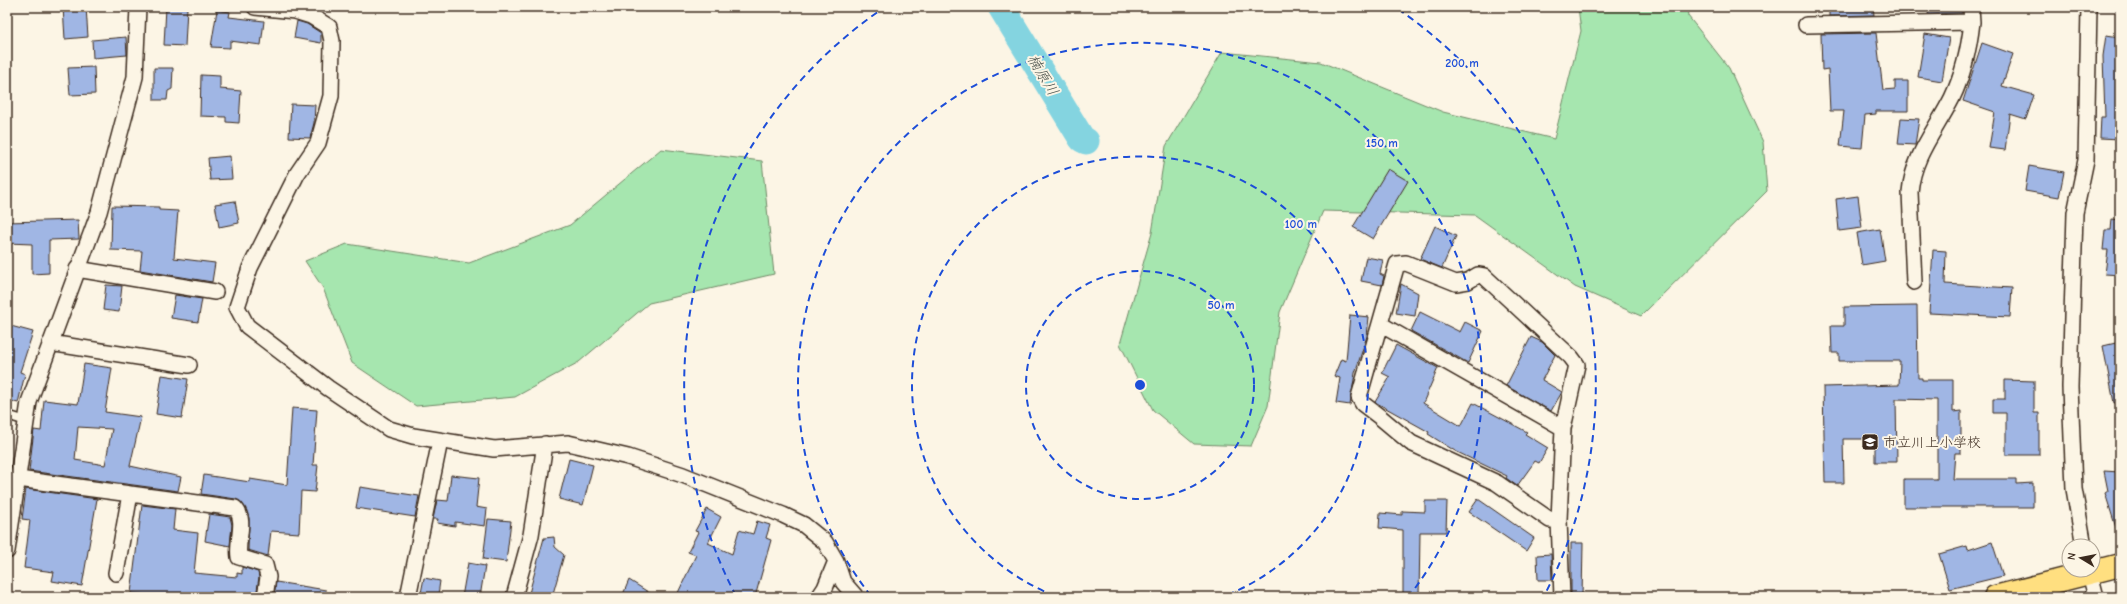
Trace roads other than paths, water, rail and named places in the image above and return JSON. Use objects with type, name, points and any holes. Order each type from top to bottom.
[{"type":"highway","points":[[2101,569],[2120,566]]},
{"type":"highway","points":[[1995,597],[2064,578]]},
{"type":"street","points":[[7,551],[29,402],[99,212],[135,77],[138,7]]},
{"type":"street","points":[[255,7],[306,14],[329,28],[332,40],[331,96],[318,144],[297,174],[253,262],[237,307],[247,326],[358,409],[389,429],[440,441],[494,449],[568,443],[628,457],[683,475],[804,525],[826,542],[836,561],[843,582],[856,597]]},
{"type":"street","points":[[2083,538],[2074,489],[2070,387],[2075,213],[2086,160],[2089,7]]},
{"type":"street","points":[[1806,25],[1971,14],[1968,56],[1952,98],[1915,163],[1911,178],[1910,192],[1914,282]]},
{"type":"street","points":[[1559,520],[1550,520],[1497,483],[1411,443],[1380,416],[1363,404],[1359,396],[1396,264],[1406,264],[1456,283],[1468,281],[1478,275],[1484,276],[1577,364],[1563,428],[1559,520],[1562,597]]},
{"type":"street","points":[[77,269],[215,292]]},
{"type":"street","points":[[1380,324],[1563,428]]},
{"type":"street","points":[[50,343],[189,365]]},
{"type":"street","points":[[408,597],[440,441]]},
{"type":"street","points":[[514,597],[531,535],[544,444]]},
{"type":"street","points":[[18,479],[235,508],[239,512],[241,522],[238,549],[239,557],[264,565],[268,577],[265,597]]},
{"type":"street","points":[[116,573],[130,494]]},
{"type":"street","points":[[819,597],[826,588],[836,561]]},
{"type":"street","points":[[2091,578],[2096,597]]},
{"type":"lane","points":[[7,415],[26,421]]},
{"type":"waterway","name":"楠原川","points":[[1001,7],[1082,139],[1086,141]]},
{"type":"place","name":"市立川上小学校","points":[[1870,442]]}]
